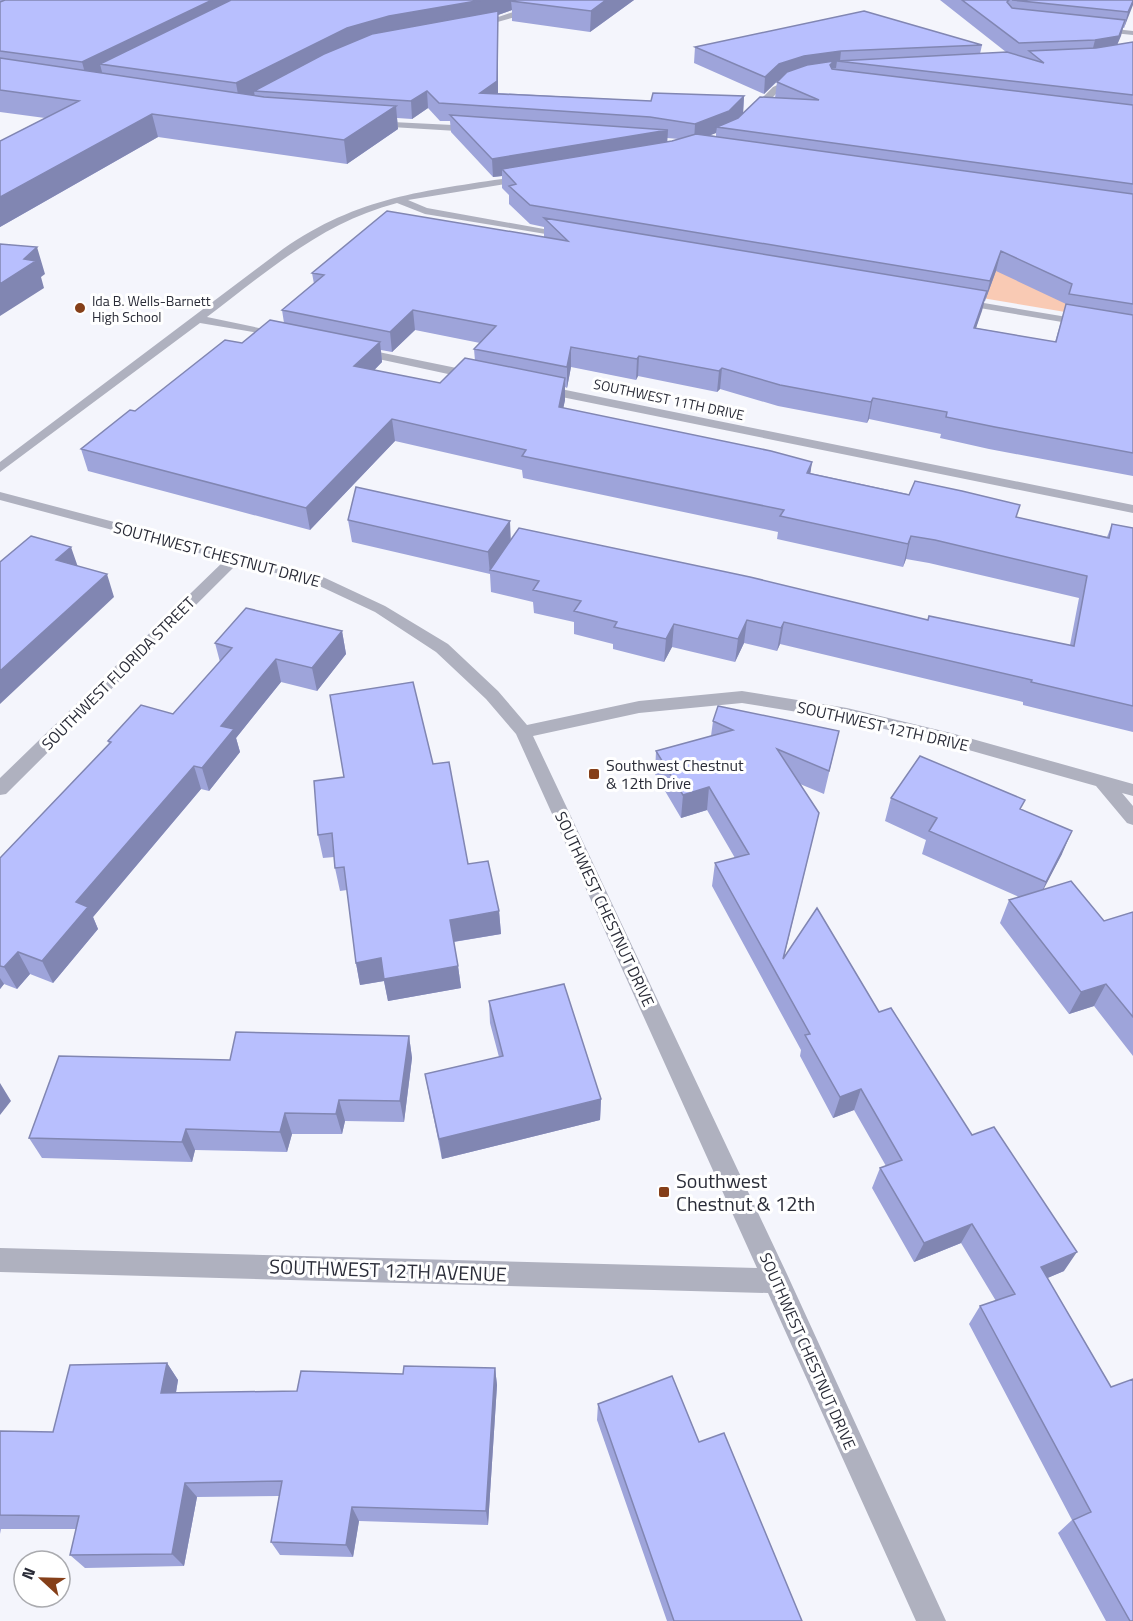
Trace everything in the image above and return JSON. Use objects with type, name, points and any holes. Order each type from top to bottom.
[{"type":"street","points":[[462,29],[506,18],[541,0]]},
{"type":"street","points":[[1088,27],[1133,33]]},
{"type":"street","points":[[740,126],[769,94],[781,85],[808,77]]},
{"type":"street","points":[[364,122],[484,130]]},
{"type":"street","points":[[0,468],[287,251],[322,228],[349,214],[399,200],[539,177]]},
{"type":"street","points":[[399,200],[424,211],[581,238]]},
{"type":"street","points":[[945,300],[1133,331]]},
{"type":"street","points":[[199,319],[295,339]]},
{"type":"street","points":[[342,348],[493,379]]},
{"type":"street","name":"SOUTHWEST 11TH DRIVE","points":[[528,386],[1133,509]]},
{"type":"street","name":"SOUTHWEST CHESTNUT DRIVE","points":[[0,496],[318,580],[380,609],[442,648],[492,694],[524,732],[931,1621]]},
{"type":"street","name":"SOUTHWEST FLORIDA STREET","points":[[0,789],[236,557]]},
{"type":"street","name":"SOUTHWEST 12TH DRIVE","points":[[524,732],[639,707],[742,697],[847,714],[1133,790]]},
{"type":"street","points":[[1103,783],[1133,818]]},
{"type":"street","name":"SOUTHWEST 12TH AVENUE","points":[[0,1260],[777,1281]]},
{"type":"shaded area","points":[[1004,245],[1125,322],[982,298]]},
{"type":"building","points":[[5,0],[212,0],[82,62],[0,51],[0,2]]},
{"type":"building","points":[[231,0],[482,0],[389,16],[347,28],[236,83],[100,64]]},
{"type":"building","points":[[606,0],[591,11],[511,1]]},
{"type":"building","points":[[962,0],[1009,0],[1007,2],[1012,8],[1125,20],[1119,36],[1095,40],[1019,43]]},
{"type":"building","points":[[1012,0],[1133,0],[1133,1],[1128,12]]},
{"type":"building","points":[[498,11],[497,81],[480,93],[651,101],[653,93],[744,96],[729,111],[695,124],[650,117],[439,103],[427,91],[411,101],[254,91],[324,54],[372,34]]},
{"type":"building","points":[[864,11],[982,45],[841,51],[804,56],[779,64],[765,77],[695,47]]},
{"type":"building","points":[[1133,42],[1133,95],[837,61],[1007,52],[1044,63],[1029,51],[1096,48]]},
{"type":"building","points":[[0,58],[264,97],[396,106],[344,140],[152,114],[0,197],[0,141],[79,101],[0,90]]},
{"type":"building","points":[[834,61],[830,65],[832,69],[1133,105],[1133,184],[717,127],[738,118],[760,97],[819,100],[777,82],[787,72],[807,65]]},
{"type":"building","points":[[450,115],[668,130],[492,159]]},
{"type":"building","points":[[696,134],[1133,194],[1133,304],[1069,294],[1072,284],[1001,251],[990,281],[530,205],[509,186],[516,184],[502,169],[672,141]]},
{"type":"building","points":[[387,211],[568,241],[544,218],[987,291],[974,328],[1056,342],[1066,304],[1133,315],[1133,453],[946,417],[947,412],[873,398],[871,402],[780,385],[722,368],[719,371],[639,356],[637,359],[571,347],[567,367],[474,349],[496,326],[413,310],[390,332],[282,310],[324,275],[312,273]]},
{"type":"building","points":[[0,244],[37,247],[24,259],[36,261],[0,284]]},
{"type":"building","points":[[270,320],[380,342],[354,366],[440,383],[465,358],[565,378],[559,407],[771,451],[812,462],[807,473],[909,495],[915,481],[962,491],[1020,505],[1016,517],[1109,538],[1112,524],[1133,528],[1133,706],[784,622],[781,628],[747,620],[738,639],[674,624],[666,639],[614,627],[617,622],[574,611],[581,601],[533,590],[539,581],[490,570],[519,528],[750,577],[928,620],[929,616],[1074,646],[1087,576],[935,540],[911,536],[908,544],[780,516],[784,510],[522,456],[526,450],[392,419],[306,508],[81,449],[130,410],[135,411],[225,340],[242,343]]},
{"type":"building","points":[[356,487],[510,521],[488,552],[348,520]]},
{"type":"building","points":[[31,536],[71,547],[56,560],[107,574],[0,671],[0,562]]},
{"type":"building","points":[[246,608],[342,631],[312,668],[276,659],[221,726],[234,729],[202,768],[194,766],[76,902],[88,907],[42,961],[18,952],[4,967],[0,966],[0,858],[111,742],[108,741],[141,705],[173,714],[232,648],[215,643]]},
{"type":"building","points":[[413,682],[433,764],[449,762],[468,864],[488,861],[499,911],[450,920],[458,966],[384,979],[381,958],[356,963],[344,867],[335,868],[332,833],[318,835],[314,781],[344,777],[330,695]]},
{"type":"building","points":[[718,706],[839,731],[829,771],[777,749],[819,813],[783,959],[817,908],[879,1012],[891,1008],[972,1135],[994,1127],[1077,1252],[1041,1267],[1111,1387],[1133,1379],[1133,1621],[1130,1621],[1073,1520],[1091,1512],[980,1306],[1015,1294],[972,1224],[924,1243],[880,1168],[902,1160],[861,1089],[840,1097],[805,1035],[810,1034],[715,863],[749,854],[709,787],[683,795],[656,751],[733,730],[713,721]]},
{"type":"building","points":[[920,756],[1025,800],[1020,809],[1072,831],[1046,882],[929,831],[937,818],[891,798]]},
{"type":"building","points":[[1071,881],[1104,921],[1133,912],[1133,1017],[1106,984],[1081,992],[1009,900]]},
{"type":"building","points":[[564,984],[601,1099],[439,1139],[425,1074],[503,1056],[489,1001]]},
{"type":"building","points":[[236,1032],[409,1036],[400,1101],[339,1100],[336,1114],[285,1113],[280,1132],[186,1129],[182,1142],[29,1138],[59,1056],[230,1060]]},
{"type":"building","points":[[167,1363],[161,1393],[297,1391],[301,1371],[403,1374],[404,1366],[495,1368],[486,1511],[352,1507],[346,1545],[271,1542],[282,1481],[185,1483],[172,1554],[72,1555],[79,1516],[0,1515],[0,1431],[53,1432],[70,1365]]},
{"type":"building","points":[[672,1376],[699,1442],[724,1433],[802,1621],[674,1621],[598,1404]]},
{"type":"place","name":"Ida B. Wells-Barnett High School","points":[[80,308]]},
{"type":"place","name":"Southwest Chestnut & 12th Drive","points":[[594,774]]},
{"type":"place","name":"Southwest Chestnut & 12th","points":[[664,1192]]}]
